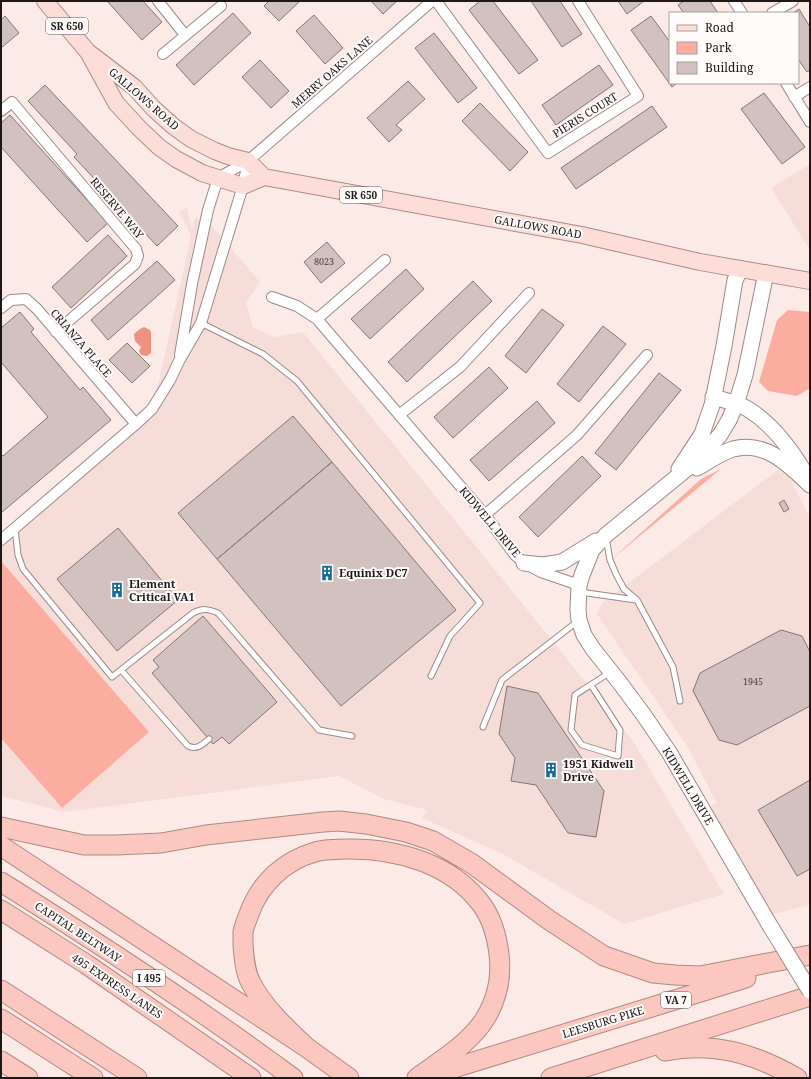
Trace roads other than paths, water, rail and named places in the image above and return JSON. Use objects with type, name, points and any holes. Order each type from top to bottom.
[{"type":"highway","points":[[1,827],[84,845],[116,845],[161,843],[206,835],[323,822],[339,821],[366,824],[406,832],[433,841],[471,863],[549,920],[604,956],[653,973],[700,976],[810,955]]},
{"type":"highway","points":[[1,846],[306,1047],[348,1078]]},
{"type":"highway","points":[[306,1047],[261,999],[250,982],[244,960],[243,932],[253,902],[272,876],[295,860],[316,851],[367,849],[388,851],[422,861],[447,873],[471,892],[483,906],[492,924],[498,944],[500,979],[494,1002],[483,1021],[468,1039],[447,1057],[418,1078]]},
{"type":"highway","name":"CAPITAL BELTWAY","points":[[1,882],[231,1032],[293,1078]]},
{"type":"highway","name":"495 EXPRESS LANES","points":[[1,910],[93,968],[251,1078]]},
{"type":"highway","name":"LEESBURG PIKE","points":[[418,1078],[810,959]]},
{"type":"highway","points":[[1,990],[137,1078]]},
{"type":"highway","points":[[551,1078],[810,996]]},
{"type":"highway","points":[[1,1019],[93,1078]]},
{"type":"highway","points":[[595,1064],[678,1048],[709,1048],[733,1050],[780,1068],[797,1078]]},
{"type":"highway","points":[[1,1061],[28,1078]]},
{"type":"main road","name":"GALLOWS ROAD","points":[[45,1],[88,52],[116,103],[159,147],[176,159],[202,173],[243,186]]},
{"type":"main road","name":"GALLOWS ROAD","points":[[88,52],[134,88],[173,126],[191,139],[228,156],[248,161]]},
{"type":"main road","points":[[243,186],[264,177],[248,161]]},
{"type":"main road","name":"GALLOWS ROAD","points":[[264,177],[582,234],[700,262],[810,281]]},
{"type":"street","points":[[158,1],[185,35]]},
{"type":"street","name":"MERRY OAKS LANE","points":[[218,178],[248,161],[432,1]]},
{"type":"street","name":"PIERIS COURT","points":[[436,1],[548,153],[638,96],[578,1]]},
{"type":"street","points":[[734,1],[741,12]]},
{"type":"street","points":[[774,12],[793,1]]},
{"type":"street","points":[[163,54],[221,6]]},
{"type":"street","points":[[787,84],[810,122]]},
{"type":"street","points":[[794,97],[810,87]]},
{"type":"street","name":"RESERVE WAY","points":[[1,111],[12,102],[136,249],[138,256],[135,264],[56,332]]},
{"type":"street","points":[[1,540],[152,409],[202,323],[243,186],[248,161]]},
{"type":"street","points":[[179,361],[192,284],[208,210],[218,178]]},
{"type":"street","points":[[317,319],[385,260]]},
{"type":"street","points":[[671,482],[702,434],[713,397],[724,346],[734,280],[741,269]]},
{"type":"street","points":[[524,563],[549,565],[562,562],[606,535],[700,458],[708,449],[729,420],[736,404],[745,375],[766,273]]},
{"type":"street","points":[[400,415],[460,367],[529,292]]},
{"type":"street","name":"KIDWELL DRIVE","points":[[272,297],[297,306],[317,319],[485,515],[515,555],[524,563],[541,572],[579,588],[579,620],[584,635],[643,714],[669,752],[769,924],[810,991]]},
{"type":"street","name":"CRIANZA PLACE","points":[[1,308],[11,300],[26,299],[37,309],[136,424]]},
{"type":"street","points":[[485,515],[577,435],[647,355]]},
{"type":"street","points":[[713,397],[747,408],[775,432],[788,447],[810,484]]},
{"type":"street","points":[[671,482],[718,456],[733,449],[746,447],[759,448],[773,454],[810,484]]},
{"type":"street","points":[[579,588],[586,562],[592,550],[606,535]]},
{"type":"lane","points":[[202,323],[263,354],[297,381],[480,603],[450,636],[431,676]]},
{"type":"lane","points":[[15,528],[18,555],[23,569],[112,677],[193,613],[202,609],[210,610],[218,613],[319,730],[352,736]]},
{"type":"lane","points":[[606,535],[610,560],[624,590],[637,600],[673,667],[680,701]]},
{"type":"lane","points":[[579,588],[637,600]]},
{"type":"lane","points":[[483,727],[502,680],[579,620]]},
{"type":"lane","points":[[121,670],[188,746],[192,748],[201,746],[209,739]]},
{"type":"lane","points":[[591,685],[620,730],[618,756],[582,745],[571,730],[576,695],[591,685],[611,672]]},
{"type":"place","name":"Equinix DC7","points":[[327,573]]},
{"type":"place","name":"Element Critical VA1","points":[[117,590]]},
{"type":"place","name":"1951 Kidwell Drive","points":[[551,770]]}]
